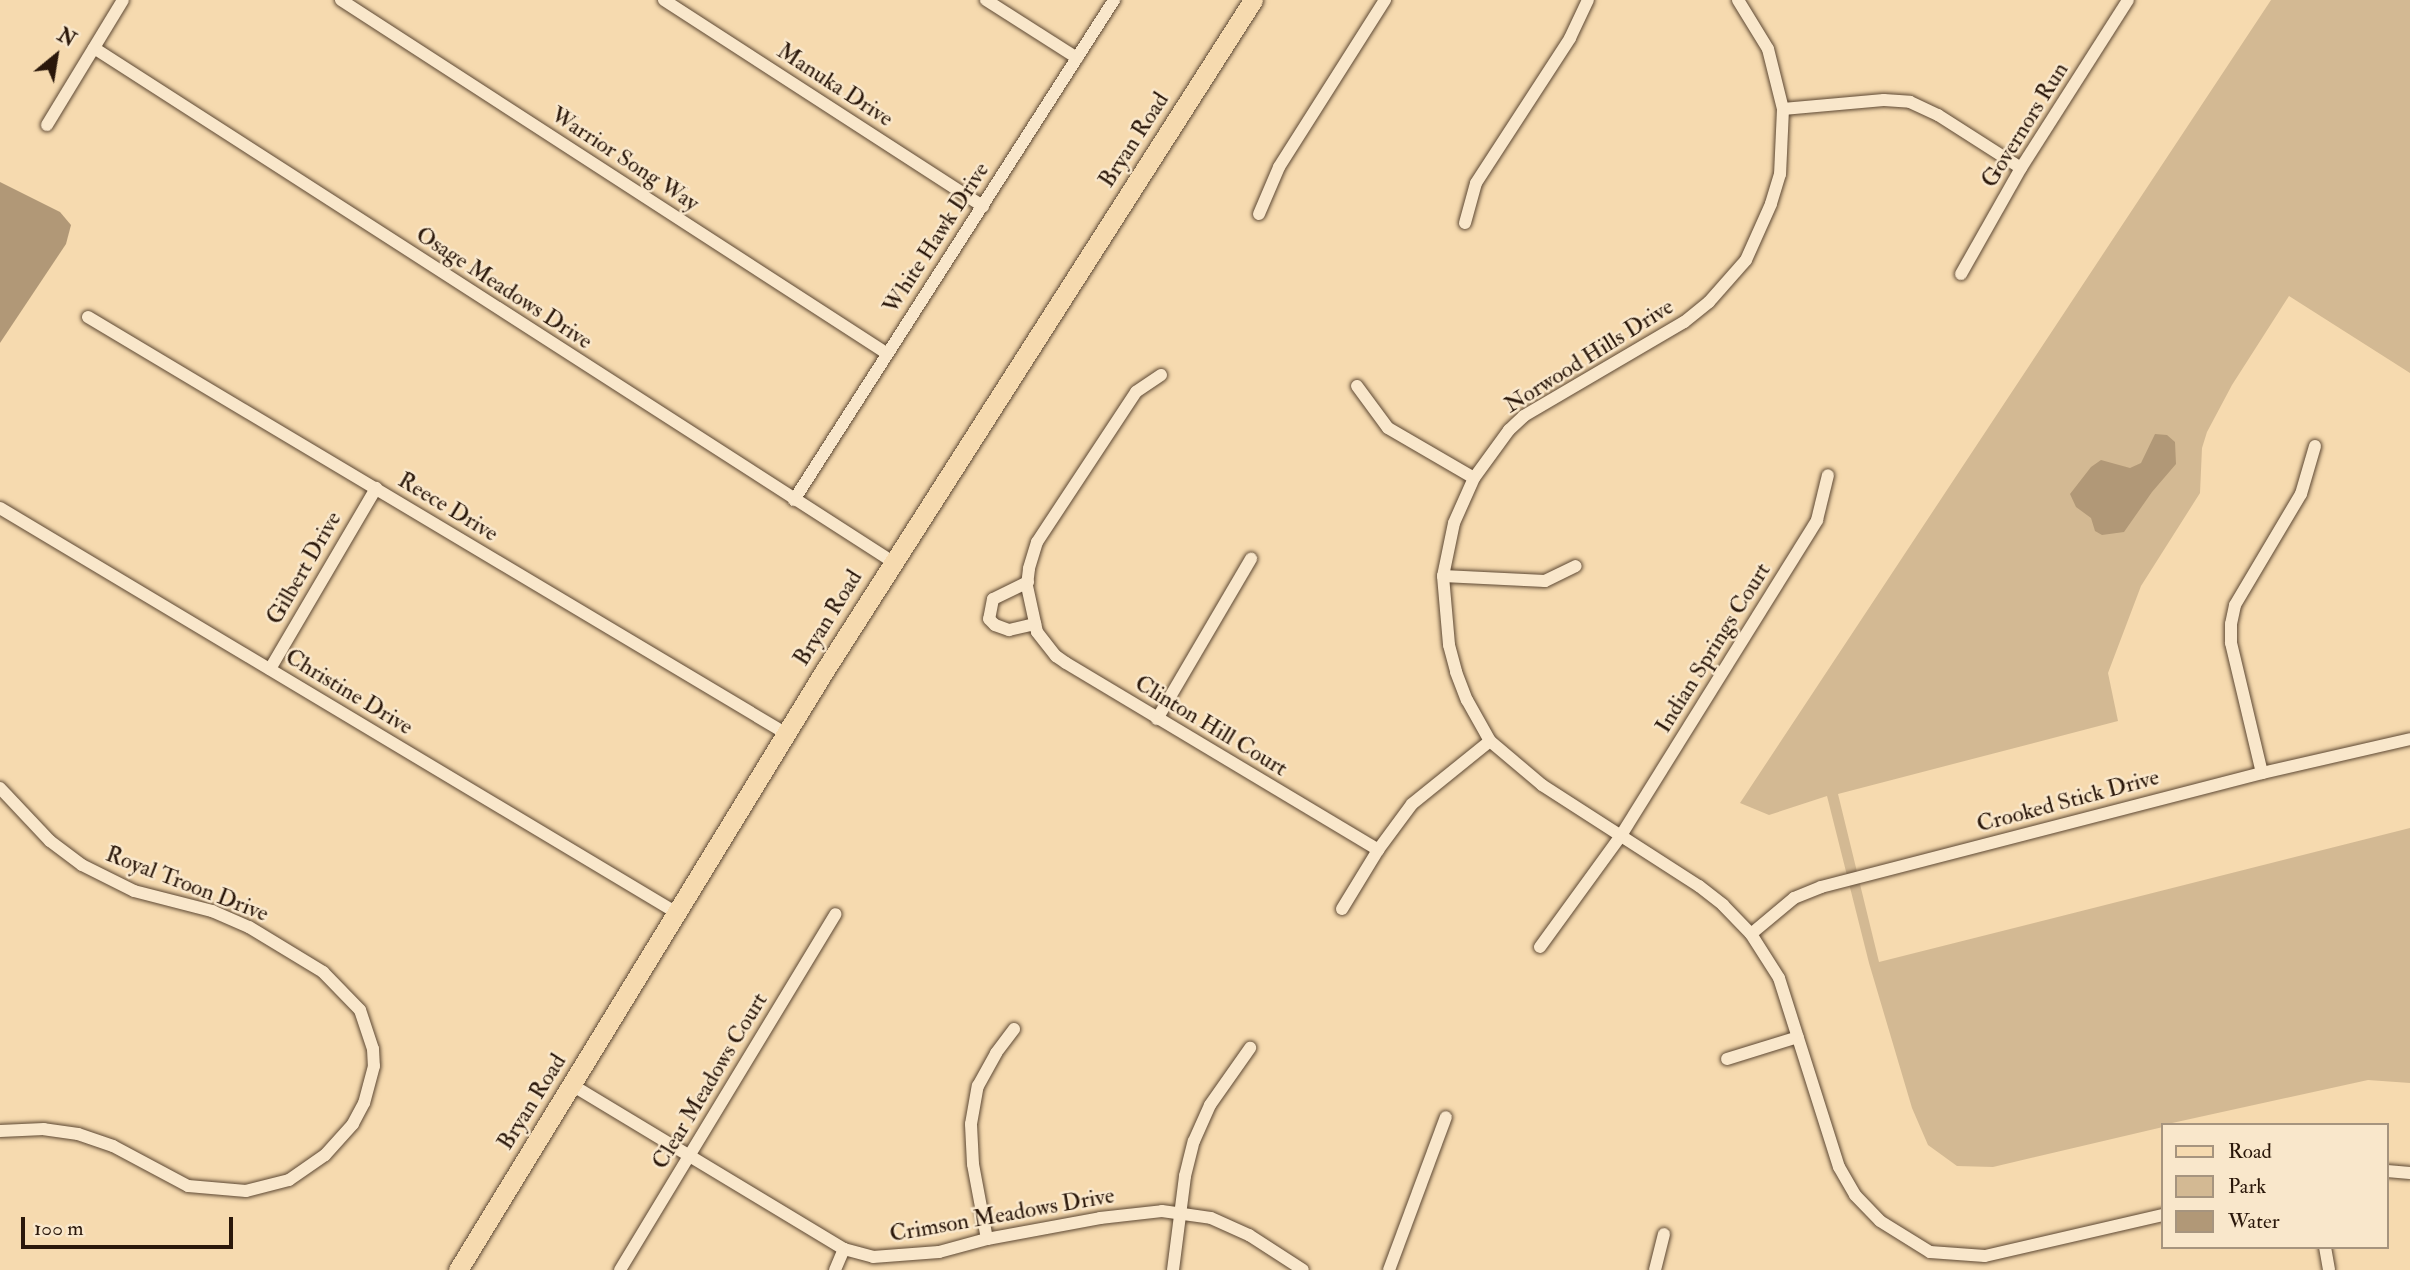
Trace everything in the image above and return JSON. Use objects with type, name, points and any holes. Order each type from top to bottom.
[{"type":"main road","name":"Bryan Road","points":[[458,1270],[892,562],[1253,0]]},
{"type":"street","points":[[47,125],[123,0]]},
{"type":"street","name":"Warrior Song Way","points":[[341,0],[886,353]]},
{"type":"street","name":"Manuka Drive","points":[[664,0],[984,206]]},
{"type":"street","points":[[986,0],[1077,58]]},
{"type":"street","name":"White Hawk Drive","points":[[794,500],[1114,0]]},
{"type":"street","points":[[1259,214],[1279,167],[1385,0]]},
{"type":"street","points":[[1465,223],[1476,183],[1570,38],[1588,0]]},
{"type":"street","name":"Norwood Hills Drive","points":[[1738,0],[1768,49],[1783,109],[1778,186],[1753,247],[1737,273],[1709,302],[1684,322],[1524,416],[1509,430],[1474,478],[1454,523],[1443,576],[1449,645],[1456,672],[1467,700],[1490,741],[1542,785],[1699,886],[1723,905],[1751,934],[1779,978],[1839,1167],[1854,1195],[1880,1221],[1930,1252],[1985,1256],[2162,1215]]},
{"type":"street","name":"Governors Run","points":[[1961,274],[2021,168],[2128,0]]},
{"type":"street","name":"Osage Meadows Drive","points":[[94,48],[892,562]]},
{"type":"street","points":[[1783,109],[1884,100],[1910,102],[1938,115],[2021,168]]},
{"type":"street","name":"Reece Drive","points":[[88,317],[785,733]]},
{"type":"street","name":"Clinton Hill Court","points":[[1161,375],[1136,392],[1037,542],[1028,582],[1037,632],[1056,656],[1378,850]]},
{"type":"street","points":[[1357,386],[1388,428],[1474,478]]},
{"type":"street","points":[[2262,773],[2231,643],[2231,624],[2235,605],[2301,494],[2315,446]]},
{"type":"street","name":"Indian Springs Court","points":[[1540,947],[1620,837],[1817,520],[1828,475]]},
{"type":"street","name":"Gilbert Drive","points":[[270,668],[376,488]]},
{"type":"street","name":"Christine Drive","points":[[0,508],[677,913]]},
{"type":"street","points":[[1157,719],[1251,559]]},
{"type":"street","points":[[1443,576],[1545,581],[1576,566]]},
{"type":"street","points":[[1028,582],[993,599],[989,619],[995,625],[1010,630],[1035,624]]},
{"type":"street","name":"Crooked Stick Drive","points":[[1751,934],[1794,898],[1821,887],[2262,773],[2410,739]]},
{"type":"street","points":[[1342,909],[1378,850],[1412,804],[1490,741]]},
{"type":"street","name":"Royal Troon Drive","points":[[0,788],[50,841],[82,866],[134,891],[212,911],[249,927],[313,965],[343,990],[360,1010],[373,1049],[374,1066],[372,1083],[358,1113],[325,1155],[289,1180],[246,1191],[188,1186],[158,1173],[113,1146],[78,1134],[44,1129],[0,1131]]},
{"type":"street","name":"Clear Meadows Court","points":[[620,1270],[836,915]]},
{"type":"street","points":[[987,1239],[973,1164],[971,1124],[978,1086],[996,1053],[1014,1029]]},
{"type":"street","points":[[1727,1059],[1798,1037]]},
{"type":"street","points":[[1173,1270],[1194,1141],[1210,1105],[1250,1048]]},
{"type":"street","name":"Crimson Meadows Drive","points":[[572,1085],[844,1249],[873,1257],[897,1258],[939,1252],[987,1239],[1144,1211],[1211,1218],[1249,1235],[1303,1270]]},
{"type":"street","points":[[1389,1270],[1446,1116]]},
{"type":"street","points":[[2389,1171],[2410,1173]]},
{"type":"street","points":[[1655,1270],[1664,1234]]},
{"type":"street","points":[[835,1270],[844,1249]]},
{"type":"street","points":[[2325,1249],[2329,1270]]},
{"type":"green space","points":[[2271,0],[2410,0],[2410,373],[2289,296],[2232,385],[2207,432],[2202,448],[2200,493],[2141,586],[2108,673],[2118,721],[1838,794],[1879,962],[2410,828],[2410,1083],[2368,1080],[2162,1123],[2162,1127],[1993,1167],[1957,1166],[1928,1145],[1912,1108],[1869,963],[1827,796],[1769,815],[1740,803]]},
{"type":"water","points":[[0,182],[60,212],[71,225],[66,244],[0,343]]},
{"type":"water","points":[[2155,434],[2167,435],[2175,442],[2176,464],[2124,532],[2102,535],[2095,531],[2091,518],[2076,507],[2070,494],[2091,467],[2101,460],[2130,468],[2141,463]]}]
